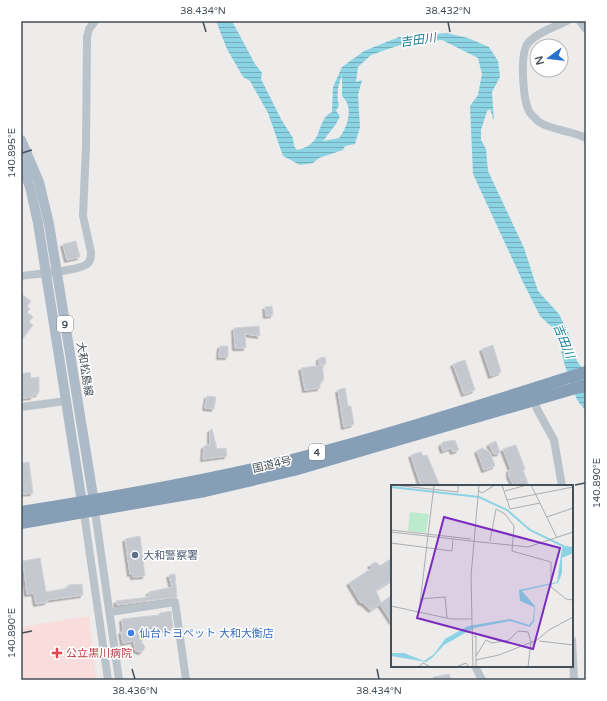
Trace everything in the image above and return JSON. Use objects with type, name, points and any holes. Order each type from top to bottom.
[{"type":"highway","name":"国道4号","points":[[21,512],[89,507],[205,491],[294,470],[552,389],[586,372]]},
{"type":"highway","name":"国道4号","points":[[552,389],[586,385]]},
{"type":"highway","name":"国道4号","points":[[21,523],[89,507]]},
{"type":"main road","name":"大和松島線","points":[[21,140],[32,162],[41,188],[57,271],[89,507]]},
{"type":"main road","name":"9","points":[[21,163],[35,205],[66,401],[89,507]]},
{"type":"street","points":[[21,276],[83,266],[91,258],[83,216],[86,146],[87,37],[89,29],[95,21]]},
{"type":"street","points":[[566,21],[529,41],[525,47],[522,54],[525,91],[529,111],[540,122],[586,138]]},
{"type":"street","points":[[580,21],[586,29]]},
{"type":"street","points":[[532,395],[536,409],[554,440],[562,485]]},
{"type":"street","points":[[21,408],[66,401]]},
{"type":"street","points":[[89,507],[110,612],[119,680]]},
{"type":"street","points":[[89,507],[108,680]]},
{"type":"street","points":[[110,612],[175,602],[186,680]]},
{"type":"street","points":[[573,660],[574,680]]},
{"type":"street","points":[[476,667],[482,680]]},
{"type":"shaded area","name":"公立黒川病院","points":[[89,616],[96,680],[21,680],[21,627]]},
{"type":"water","name":"吉田川","points":[[216,21],[232,21],[255,64],[262,73],[261,79],[281,119],[293,138],[294,146],[297,150],[312,143],[316,138],[323,121],[332,112],[333,87],[342,67],[364,51],[399,37],[447,33],[468,38],[489,47],[498,61],[500,77],[492,92],[494,121],[490,109],[487,111],[481,130],[481,140],[486,149],[488,171],[524,248],[538,291],[559,314],[569,335],[577,361],[586,373],[586,411],[577,400],[565,366],[556,331],[540,316],[473,174],[470,106],[478,95],[482,74],[478,58],[442,40],[403,44],[371,55],[358,67],[356,82],[362,80],[358,95],[360,127],[355,144],[345,146],[343,150],[319,158],[313,163],[300,165],[283,156],[268,113],[250,81],[243,77],[227,49]],"holes":[[[342,76],[342,96],[346,101],[349,111],[345,128],[339,138],[323,141],[340,116],[336,111],[339,105],[338,90]]]},
{"type":"building","points":[[76,241],[80,257],[67,260],[63,244]]},
{"type":"building","points":[[21,294],[31,301],[27,306],[30,309],[27,312],[33,317],[29,322],[33,325],[21,341]]},
{"type":"building","points":[[272,306],[273,315],[266,316],[265,307]]},
{"type":"building","points":[[259,326],[260,336],[245,334],[246,348],[235,348],[234,328]]},
{"type":"building","points":[[493,345],[501,372],[491,376],[482,349]]},
{"type":"building","points":[[220,346],[228,346],[228,357],[219,357]]},
{"type":"building","points":[[325,357],[326,364],[319,364],[319,358]]},
{"type":"building","points":[[465,360],[475,390],[464,394],[453,364]]},
{"type":"building","points":[[322,365],[324,380],[320,381],[320,388],[305,390],[301,368]]},
{"type":"building","points":[[30,372],[31,378],[39,377],[39,391],[38,394],[33,395],[33,397],[22,398],[21,374]]},
{"type":"building","points":[[345,388],[348,406],[351,406],[354,424],[344,427],[338,390]]},
{"type":"building","points":[[207,396],[216,397],[214,409],[205,408]]},
{"type":"building","points":[[212,429],[217,449],[226,448],[227,456],[203,459],[204,446],[210,445],[210,430]]},
{"type":"building","points":[[455,440],[459,450],[453,452],[451,448],[443,451],[441,445],[443,442]]},
{"type":"building","points":[[496,441],[500,453],[494,454],[489,444]]},
{"type":"building","points":[[516,445],[525,469],[523,470],[529,485],[514,485],[509,476],[509,470],[511,469],[503,449]]},
{"type":"building","points":[[482,448],[490,452],[495,466],[484,470],[477,451]]},
{"type":"building","points":[[421,452],[423,456],[427,455],[440,485],[421,485],[411,455]]},
{"type":"building","points":[[29,462],[33,493],[21,494],[21,463]]},
{"type":"building","points":[[140,536],[145,576],[133,577],[132,573],[130,574],[125,539]]},
{"type":"building","points":[[40,558],[46,592],[68,588],[68,585],[82,584],[83,595],[47,600],[47,602],[36,604],[34,593],[27,594],[23,561]]},
{"type":"building","points":[[391,559],[391,581],[376,590],[381,603],[391,596],[391,620],[380,604],[371,610],[362,602],[361,603],[349,583],[372,568],[370,565],[376,562],[380,566]]},
{"type":"building","points":[[175,574],[177,597],[117,605],[116,601],[149,597],[149,592],[172,587],[169,575]]},
{"type":"building","points":[[171,611],[173,628],[148,632],[148,635],[141,641],[145,647],[143,651],[140,652],[135,650],[134,641],[123,643],[121,632],[123,630],[122,619],[159,615],[160,613]]},
{"type":"building","points":[[449,674],[451,680],[433,680],[433,677]]},
{"type":"place","name":"大和警察署","points":[[135,555]]},
{"type":"place","name":"仙台トヨペット 大和大衡店","points":[[131,633]]},
{"type":"place","name":"公立黒川病院","points":[[57,653]]}]
